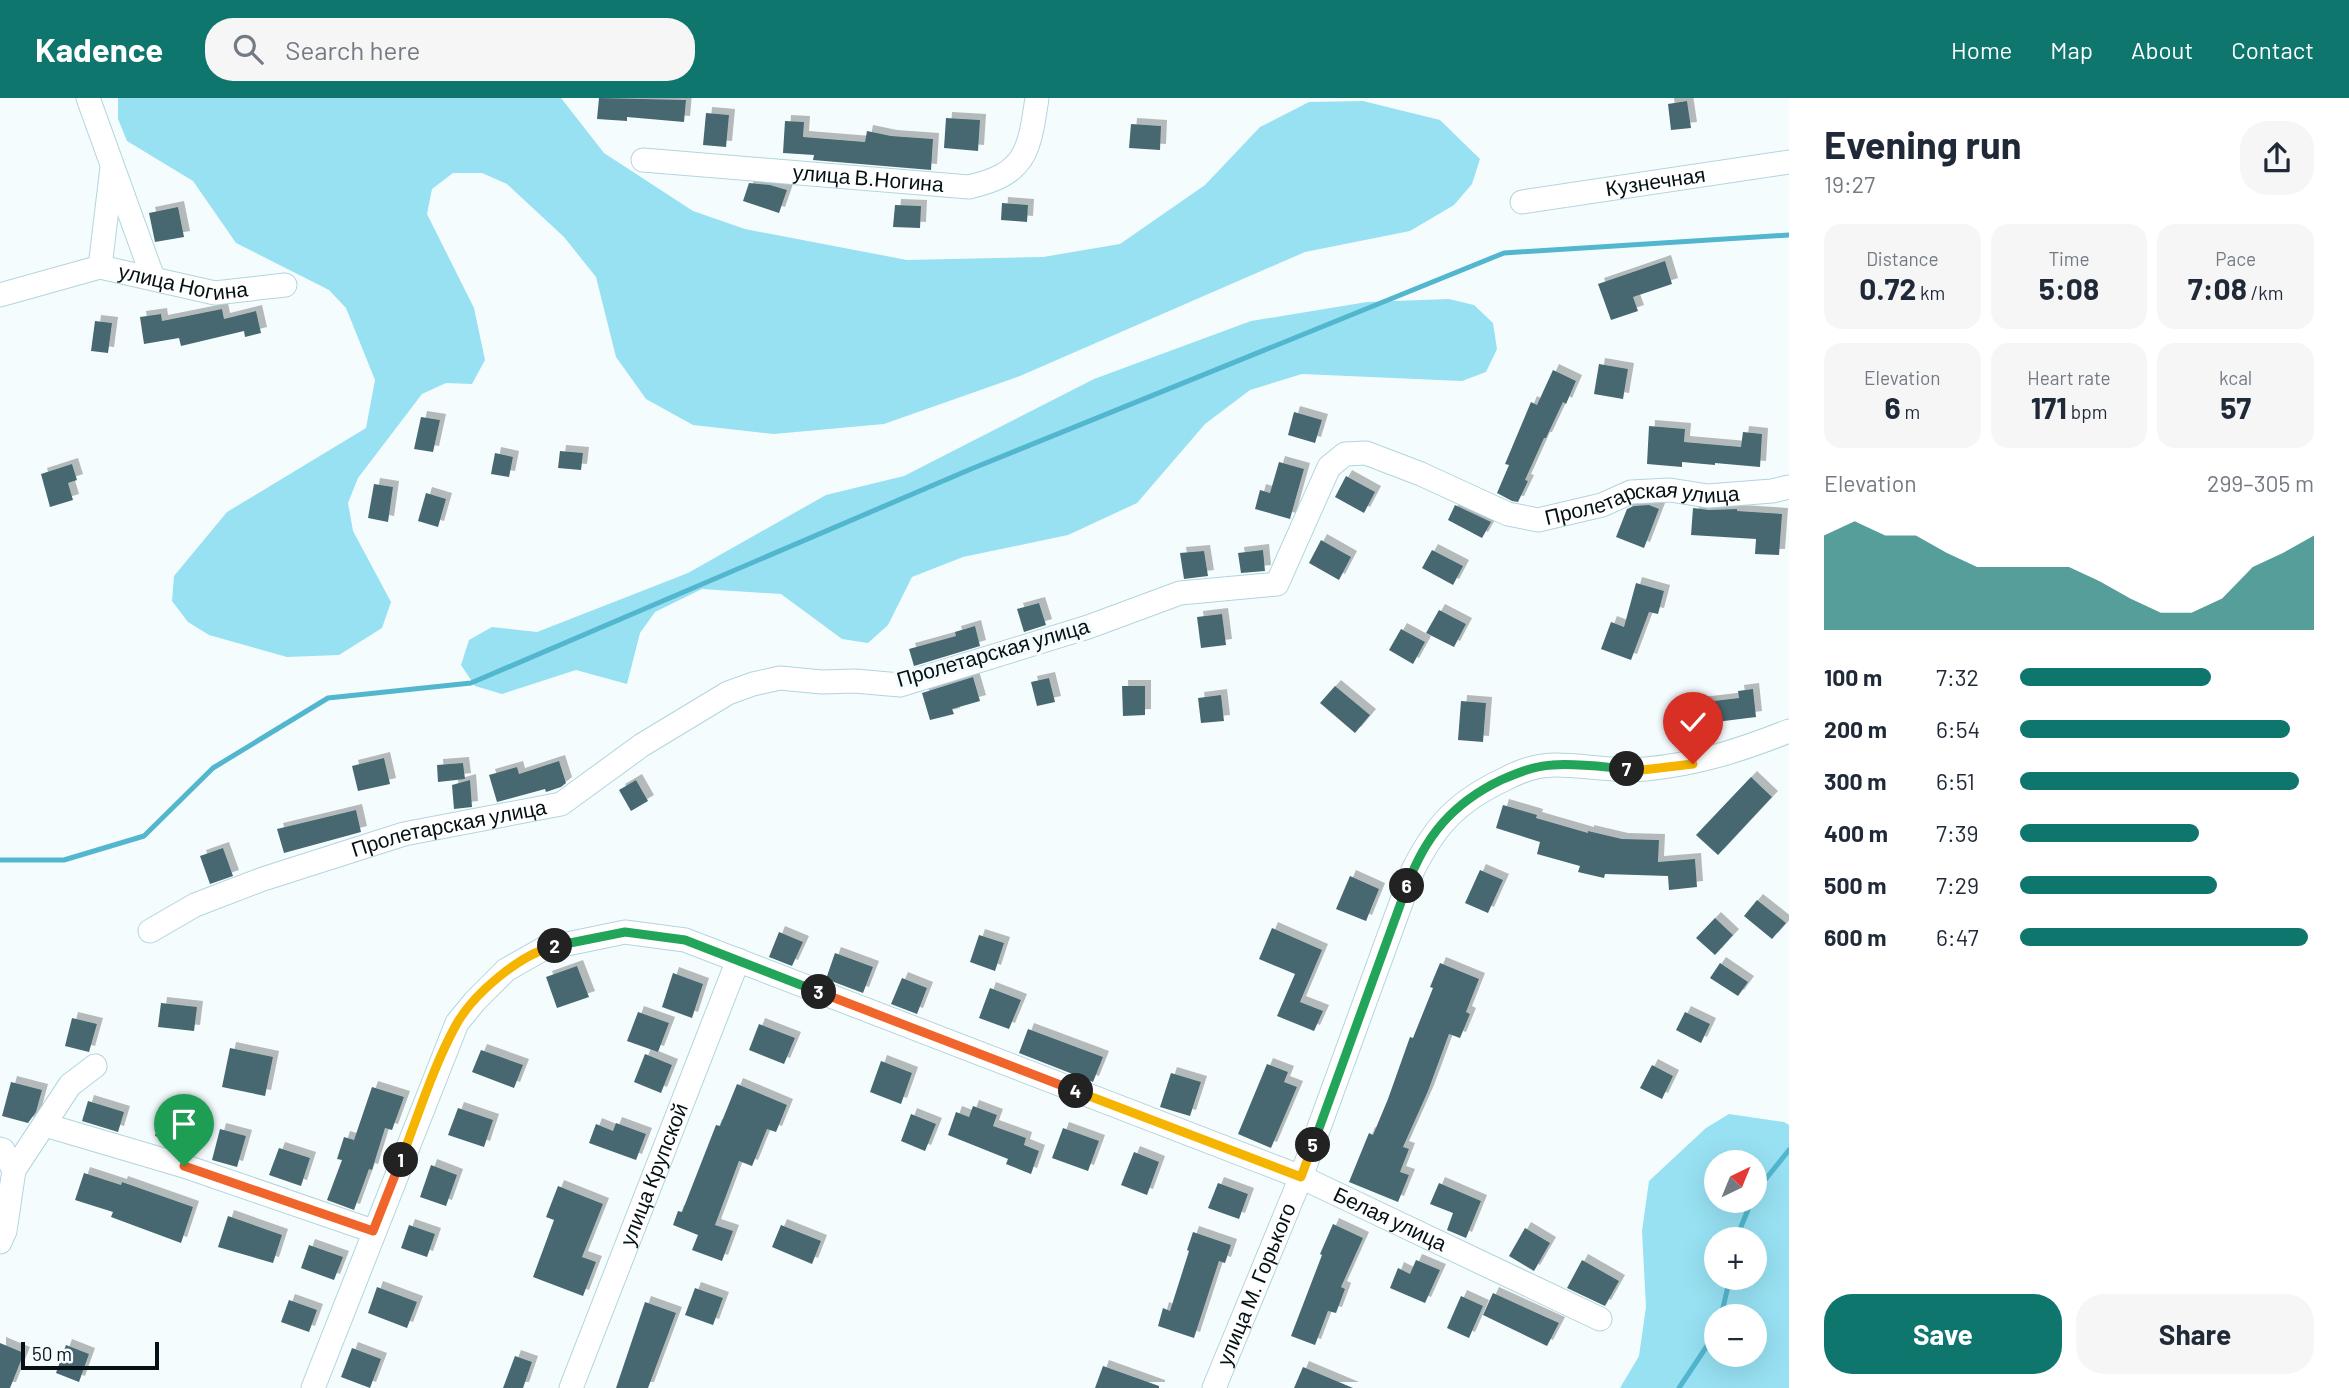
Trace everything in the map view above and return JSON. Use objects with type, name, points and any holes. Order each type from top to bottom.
[{"type":"street","points":[[88,98],[153,278]]},
{"type":"street","name":"улица В.Ногина","points":[[643,160],[969,187],[990,183],[1010,173],[1026,150],[1037,98]]},
{"type":"street","points":[[100,267],[112,160]]},
{"type":"street","name":"Кузнечная","points":[[1522,202],[1789,163]]},
{"type":"street","name":"улица Ногина","points":[[0,295],[100,267],[215,293],[285,285]]},
{"type":"street","name":"Пролетарская улица","points":[[150,931],[195,905],[263,879],[404,834],[561,804],[642,745],[728,693],[753,684],[780,678],[900,685],[1087,627],[1181,593],[1277,584],[1329,467],[1345,454],[1366,453],[1421,474],[1508,514],[1538,520],[1602,505],[1631,492],[1670,490],[1707,496],[1772,491],[1789,487]]},
{"type":"street","name":"улица М. Горького","points":[[1214,1388],[1301,1177],[1413,870],[1426,844],[1462,802],[1521,771],[1551,765],[1642,770],[1693,764],[1789,732]]},
{"type":"street","name":"Белая улица","points":[[313,1388],[457,1023],[475,1000],[506,970],[543,949],[625,932],[685,940],[1301,1177],[1600,1319]]},
{"type":"street","name":"улица Крупской","points":[[571,1388],[737,960]]},
{"type":"street","points":[[0,1242],[5,1231],[13,1170],[70,1085],[95,1066]]},
{"type":"street","points":[[45,1125],[184,1166],[373,1231]]},
{"type":"street","points":[[0,1149],[13,1170]]},
{"type":"shaded area","points":[[118,98],[561,98],[604,153],[693,211],[745,229],[907,260],[1043,257],[1120,244],[1205,185],[1260,127],[1309,102],[1363,101],[1440,120],[1480,159],[1472,184],[1454,205],[1410,231],[1305,252],[1020,376],[884,424],[774,434],[693,425],[646,399],[616,357],[596,277],[564,237],[507,184],[482,173],[453,173],[432,189],[427,214],[474,308],[485,360],[472,384],[446,383],[422,394],[358,478],[348,503],[353,531],[391,602],[382,628],[339,655],[287,657],[209,635],[188,622],[172,601],[174,576],[227,512],[366,428],[375,380],[346,308],[329,290],[236,243],[193,181],[127,141],[118,119]]},
{"type":"shaded area","points":[[1449,299],[1474,305],[1493,323],[1497,349],[1486,372],[1462,381],[1302,374],[1250,390],[1205,424],[1137,503],[1068,535],[963,557],[912,577],[888,625],[868,643],[842,639],[781,594],[702,589],[655,612],[640,633],[627,684],[576,670],[502,694],[475,686],[461,665],[469,640],[492,627],[537,632],[688,573],[826,495],[904,476],[1094,379],[1251,321],[1367,302]]},
{"type":"shaded area","points":[[1729,1114],[1789,1125],[1789,1388],[1620,1388],[1639,1356],[1646,1307],[1642,1231],[1649,1181],[1706,1128]]},
{"type":"building","points":[[599,98],[686,100],[684,122],[627,117],[627,121],[597,119]]},
{"type":"building","points":[[1687,101],[1691,128],[1671,130],[1668,104]]},
{"type":"building","points":[[706,113],[729,115],[726,147],[703,145]]},
{"type":"building","points":[[946,118],[980,120],[978,151],[944,148]]},
{"type":"building","points":[[785,121],[804,122],[803,137],[865,142],[867,131],[933,139],[931,170],[813,160],[814,155],[783,153]]},
{"type":"building","points":[[1131,124],[1161,126],[1160,150],[1129,148]]},
{"type":"building","points":[[749,183],[787,190],[779,213],[743,201]]},
{"type":"building","points":[[1002,203],[1028,205],[1027,222],[1001,220]]},
{"type":"building","points":[[895,205],[921,206],[920,228],[893,227]]},
{"type":"building","points":[[178,207],[184,237],[155,242],[149,213]]},
{"type":"building","points":[[1665,261],[1672,284],[1633,297],[1638,311],[1611,320],[1598,284]]},
{"type":"building","points":[[222,309],[224,319],[256,311],[261,333],[245,337],[244,331],[181,346],[179,338],[144,344],[140,317],[161,314],[162,321]]},
{"type":"building","points":[[95,321],[112,323],[108,353],[91,351]]},
{"type":"building","points":[[1599,364],[1628,369],[1623,399],[1594,394]]},
{"type":"building","points":[[1553,370],[1576,381],[1566,404],[1563,402],[1544,438],[1518,502],[1512,501],[1497,493],[1509,465],[1505,464],[1531,402],[1537,405]]},
{"type":"building","points":[[1294,412],[1322,420],[1315,443],[1288,435]]},
{"type":"building","points":[[421,417],[440,420],[433,452],[414,449]]},
{"type":"building","points":[[1649,426],[1685,429],[1684,442],[1741,447],[1743,432],[1762,434],[1760,467],[1682,462],[1682,467],[1647,464]]},
{"type":"building","points":[[560,451],[583,453],[581,470],[558,468]]},
{"type":"building","points":[[495,453],[513,457],[509,477],[491,474]]},
{"type":"building","points":[[1279,462],[1304,469],[1290,519],[1255,509],[1260,490],[1270,493]]},
{"type":"building","points":[[72,464],[77,480],[68,483],[73,500],[50,507],[41,474]]},
{"type":"building","points":[[1346,476],[1375,492],[1364,513],[1335,497]]},
{"type":"building","points":[[374,484],[393,487],[388,522],[368,518]]},
{"type":"building","points":[[426,493],[446,499],[438,527],[418,521]]},
{"type":"building","points":[[1455,505],[1491,522],[1482,538],[1448,520]]},
{"type":"building","points":[[1649,505],[1659,509],[1644,548],[1616,537],[1627,509]]},
{"type":"building","points":[[1693,508],[1782,514],[1779,555],[1755,554],[1756,539],[1691,535]]},
{"type":"building","points":[[1321,540],[1351,557],[1339,580],[1309,563]]},
{"type":"building","points":[[1263,550],[1265,571],[1241,573],[1238,553]]},
{"type":"building","points":[[1432,550],[1463,566],[1453,585],[1422,568]]},
{"type":"building","points":[[1204,551],[1208,576],[1184,579],[1180,553]]},
{"type":"building","points":[[1636,583],[1664,591],[1658,614],[1649,612],[1631,660],[1601,649],[1611,622],[1624,627]]},
{"type":"building","points":[[1039,603],[1046,625],[1024,632],[1017,609]]},
{"type":"building","points":[[1439,610],[1466,624],[1454,647],[1426,633]]},
{"type":"building","points":[[1222,614],[1226,645],[1201,648],[1197,617]]},
{"type":"building","points":[[975,626],[980,646],[914,666],[909,649],[956,636],[955,632]]},
{"type":"building","points":[[1401,629],[1425,642],[1413,664],[1389,650]]},
{"type":"building","points":[[973,677],[980,701],[952,709],[954,714],[930,720],[922,693]]},
{"type":"building","points":[[1049,678],[1055,702],[1037,706],[1031,682]]},
{"type":"building","points":[[1122,686],[1145,686],[1145,715],[1123,716]]},
{"type":"building","points":[[1335,686],[1370,715],[1355,733],[1320,703]]},
{"type":"building","points":[[1753,689],[1756,717],[1716,722],[1717,732],[1676,737],[1672,706],[1739,698],[1738,691]]},
{"type":"building","points":[[1221,695],[1224,721],[1201,723],[1198,698]]},
{"type":"building","points":[[1461,701],[1486,703],[1483,742],[1458,740]]},
{"type":"building","points":[[384,758],[390,784],[358,791],[352,766]]},
{"type":"building","points":[[559,761],[566,783],[561,787],[497,802],[489,775],[517,767],[519,774]]},
{"type":"building","points":[[463,763],[465,779],[438,782],[437,765]]},
{"type":"building","points":[[1751,777],[1772,797],[1718,855],[1696,835]]},
{"type":"building","points":[[470,780],[472,807],[454,809],[452,785]]},
{"type":"building","points":[[636,780],[648,801],[631,811],[619,790]]},
{"type":"building","points":[[1503,805],[1588,833],[1622,839],[1659,840],[1658,862],[1695,859],[1697,887],[1669,890],[1668,876],[1605,874],[1604,878],[1578,872],[1580,866],[1537,854],[1540,842],[1496,828]]},
{"type":"building","points":[[356,810],[361,832],[284,853],[277,829]]},
{"type":"building","points":[[223,848],[233,876],[210,884],[200,856]]},
{"type":"building","points":[[1480,870],[1503,880],[1488,913],[1465,903]]},
{"type":"building","points":[[1350,876],[1379,889],[1366,921],[1336,909]]},
{"type":"building","points":[[1757,900],[1786,923],[1772,939],[1744,916]]},
{"type":"building","points":[[1715,918],[1733,935],[1715,955],[1696,938]]},
{"type":"building","points":[[1272,928],[1322,950],[1300,1002],[1323,1011],[1314,1031],[1277,1016],[1295,974],[1259,959]]},
{"type":"building","points":[[779,932],[803,942],[792,966],[769,957]]},
{"type":"building","points":[[979,935],[1004,943],[995,971],[970,962]]},
{"type":"building","points":[[835,953],[873,967],[863,993],[826,979]]},
{"type":"building","points":[[1440,963],[1479,979],[1466,1012],[1470,1014],[1460,1038],[1449,1034],[1403,1147],[1409,1149],[1400,1172],[1409,1175],[1398,1202],[1349,1182],[1369,1133],[1373,1135],[1388,1099],[1410,1037],[1413,1038],[1433,988],[1430,987]]},
{"type":"building","points":[[1720,963],[1748,982],[1738,996],[1710,978]]},
{"type":"building","points":[[577,966],[589,997],[557,1008],[546,977]]},
{"type":"building","points":[[673,973],[703,984],[692,1018],[662,1007]]},
{"type":"building","points":[[902,978],[927,988],[917,1014],[891,1004]]},
{"type":"building","points":[[990,988],[1021,1000],[1009,1029],[979,1018]]},
{"type":"building","points":[[161,1003],[197,1007],[194,1031],[158,1027]]},
{"type":"building","points":[[638,1012],[669,1023],[658,1052],[627,1041]]},
{"type":"building","points":[[1685,1012],[1710,1024],[1701,1043],[1676,1030]]},
{"type":"building","points":[[72,1018],[97,1024],[89,1052],[65,1046]]},
{"type":"building","points":[[759,1024],[795,1038],[784,1064],[749,1050]]},
{"type":"building","points":[[1028,1029],[1103,1057],[1093,1082],[1019,1053]]},
{"type":"building","points":[[230,1048],[273,1057],[265,1096],[222,1087]]},
{"type":"building","points":[[481,1050],[523,1065],[514,1088],[472,1072]]},
{"type":"building","points":[[645,1054],[672,1065],[661,1093],[634,1082]]},
{"type":"building","points":[[881,1061],[912,1073],[901,1104],[870,1092]]},
{"type":"building","points":[[1267,1064],[1288,1072],[1284,1082],[1297,1087],[1271,1148],[1238,1134]]},
{"type":"building","points":[[1652,1065],[1673,1076],[1662,1099],[1640,1088]]},
{"type":"building","points":[[1171,1073],[1201,1082],[1190,1116],[1160,1107]]},
{"type":"building","points":[[11,1082],[42,1090],[36,1112],[28,1123],[2,1116]]},
{"type":"building","points":[[737,1084],[787,1105],[776,1132],[767,1129],[752,1166],[739,1161],[715,1225],[733,1231],[722,1261],[692,1250],[698,1235],[673,1225],[678,1211],[682,1212],[716,1125],[720,1126]]},
{"type":"building","points":[[372,1087],[404,1097],[392,1130],[385,1128],[372,1170],[369,1169],[354,1210],[327,1200],[342,1160],[337,1159],[344,1137],[354,1140]]},
{"type":"building","points":[[88,1101],[124,1112],[118,1132],[82,1121]]},
{"type":"building","points":[[973,1106],[997,1115],[993,1126],[1026,1138],[1024,1145],[1039,1151],[1031,1174],[1006,1164],[1008,1159],[948,1135],[956,1112],[969,1117]]},
{"type":"building","points":[[164,1107],[189,1115],[180,1144],[155,1136]]},
{"type":"building","points":[[458,1108],[493,1120],[484,1147],[448,1135]]},
{"type":"building","points":[[911,1114],[936,1124],[925,1151],[901,1141]]},
{"type":"building","points":[[616,1123],[646,1134],[636,1160],[589,1143],[596,1124],[613,1131]]},
{"type":"building","points":[[1063,1128],[1099,1141],[1088,1171],[1052,1158]]},
{"type":"building","points":[[220,1129],[246,1136],[237,1167],[212,1160]]},
{"type":"building","points":[[279,1148],[310,1158],[301,1186],[269,1175]]},
{"type":"building","points":[[1134,1152],[1159,1162],[1147,1195],[1121,1185]]},
{"type":"building","points":[[431,1165],[457,1175],[446,1206],[420,1197]]},
{"type":"building","points":[[84,1173],[121,1185],[122,1182],[193,1207],[181,1243],[111,1217],[113,1212],[75,1200]]},
{"type":"building","points":[[1218,1183],[1248,1194],[1239,1219],[1208,1208]]},
{"type":"building","points":[[1439,1183],[1481,1201],[1466,1238],[1447,1230],[1453,1213],[1430,1204]]},
{"type":"building","points":[[558,1186],[603,1204],[582,1257],[596,1262],[583,1296],[533,1277],[554,1220],[546,1217]]},
{"type":"building","points":[[228,1216],[282,1235],[273,1263],[218,1247]]},
{"type":"building","points":[[1333,1224],[1363,1238],[1341,1287],[1345,1289],[1336,1313],[1328,1311],[1315,1345],[1291,1336]]},
{"type":"building","points":[[409,1225],[435,1234],[427,1257],[401,1248]]},
{"type":"building","points":[[781,1225],[821,1241],[812,1264],[772,1247]]},
{"type":"building","points":[[1525,1228],[1550,1243],[1534,1271],[1509,1256]]},
{"type":"building","points":[[1193,1232],[1231,1245],[1225,1263],[1219,1261],[1194,1338],[1158,1326],[1163,1308],[1170,1311]]},
{"type":"building","points":[[309,1245],[343,1257],[334,1280],[301,1268]]},
{"type":"building","points":[[1416,1260],[1440,1270],[1425,1303],[1390,1288],[1398,1268],[1410,1274]]},
{"type":"building","points":[[1582,1260],[1619,1281],[1605,1306],[1567,1288]]},
{"type":"building","points":[[377,1287],[417,1302],[407,1328],[368,1313]]},
{"type":"building","points":[[695,1288],[723,1298],[713,1325],[685,1315]]},
{"type":"building","points":[[1493,1293],[1559,1323],[1547,1346],[1483,1315]]},
{"type":"building","points":[[1461,1296],[1483,1306],[1469,1338],[1447,1328]]},
{"type":"building","points":[[289,1300],[317,1310],[309,1332],[281,1322]]},
{"type":"building","points":[[645,1302],[676,1313],[648,1388],[616,1388]]},
{"type":"building","points":[[0,1343],[24,1353],[10,1388],[0,1388]]},
{"type":"building","points":[[66,1345],[89,1354],[79,1382],[56,1373]]},
{"type":"building","points":[[352,1348],[381,1359],[370,1388],[341,1377]]},
{"type":"building","points":[[515,1356],[532,1362],[523,1388],[503,1388]]},
{"type":"building","points":[[1103,1366],[1159,1386],[1159,1388],[1095,1388]]},
{"type":"building","points":[[1303,1367],[1353,1388],[1294,1388]]},
{"type":"waterway","points":[[0,860],[64,860],[144,836],[213,768],[328,698],[471,683],[971,469],[1504,253],[1789,235]]},
{"type":"waterway","points":[[1768,1176],[1789,1150]]},
{"type":"waterway","points":[[1741,1227],[1747,1213]]},
{"type":"waterway","points":[[1724,1304],[1727,1290]]},
{"type":"waterway","points":[[1679,1388],[1704,1350]]},
{"type":"route","points":[[184,1166],[373,1231],[443,1054],[457,1023],[475,1000],[506,970],[543,949],[625,932],[685,940],[1301,1177],[1413,870],[1426,844],[1462,802],[1521,771],[1551,765],[1642,770],[1693,764]]}]
